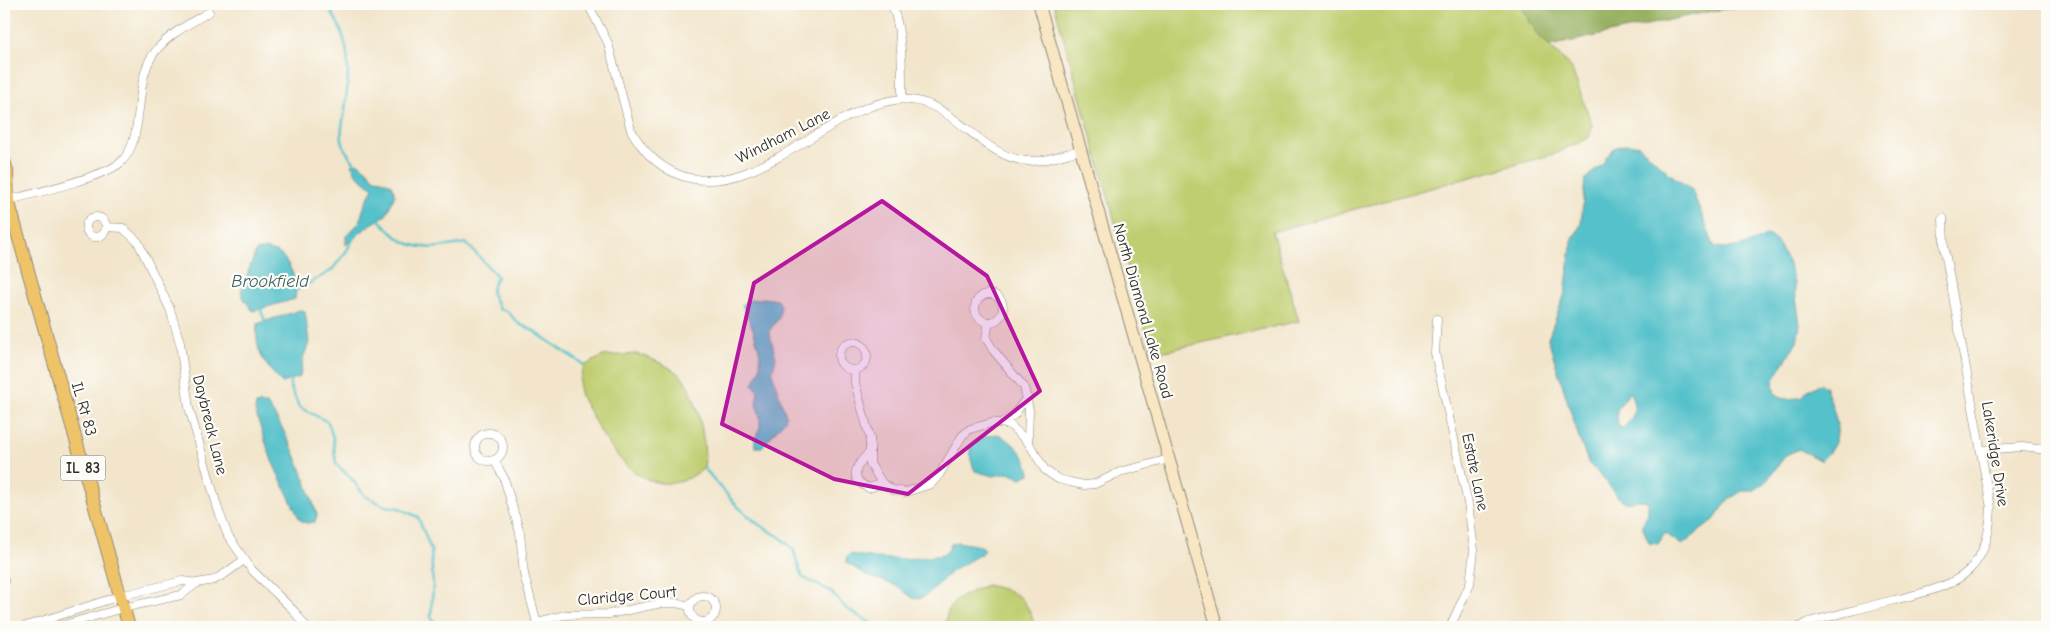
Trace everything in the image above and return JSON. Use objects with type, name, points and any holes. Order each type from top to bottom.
[{"type":"main road","name":"IL 83","points":[[4,161],[7,171],[5,198]]},
{"type":"main road","name":"IL Rt 83","points":[[5,198],[129,627]]},
{"type":"street","name":"Windham Lane","points":[[588,4],[604,34],[631,130],[637,142],[644,151],[667,170],[689,179],[713,181],[727,179],[753,170],[864,110],[887,102],[902,100],[924,104],[952,116],[995,150],[1014,158],[1040,160],[1080,150]]},
{"type":"street","points":[[892,4],[898,21],[900,35],[902,100]]},
{"type":"street","name":"North Diamond Lake Road","points":[[1039,4],[1217,627]]},
{"type":"street","points":[[5,198],[101,173],[120,163],[134,139],[141,86],[152,56],[166,39],[209,12]]},
{"type":"street","name":"Lakeridge Drive","points":[[1799,627],[1808,622],[1939,589],[1968,571],[1976,562],[1986,542],[1991,508],[1944,246],[1943,218]]},
{"type":"street","name":"Daybreak Lane","points":[[106,227],[122,228],[138,242],[170,309],[180,343],[189,408],[218,509],[228,536],[244,560],[294,611],[306,627]]},
{"type":"street","name":"Estate Lane","points":[[1437,319],[1435,353],[1468,503],[1474,550],[1470,584],[1450,627]]},
{"type":"street","points":[[990,322],[986,338],[993,350],[1024,387],[1029,410],[1028,442]]},
{"type":"street","points":[[855,370],[855,383],[870,438],[870,464],[882,483],[893,490],[906,492],[931,484],[939,475],[962,436],[970,429],[980,425],[1001,423],[1010,425],[1028,442],[1045,470],[1058,479],[1084,485],[1095,484],[1120,472],[1168,459]]},
{"type":"street","points":[[1001,423],[1014,415],[1027,397]]},
{"type":"street","points":[[1982,450],[2022,447],[2047,450]]},
{"type":"street","points":[[870,452],[859,462],[856,477],[860,484],[869,488],[882,483]]},
{"type":"street","points":[[494,460],[504,478],[520,534],[524,574],[537,625]]},
{"type":"street","points":[[57,627],[182,581],[197,583],[214,580],[244,560]]},
{"type":"street","points":[[23,627],[122,602],[181,595],[197,583]]},
{"type":"street","name":"Claridge Court","points":[[537,625],[564,615],[609,614],[662,604],[676,603],[690,606]]},
{"type":"highlighted area","points":[[882,201],[987,276],[1040,391],[908,494],[834,479],[722,424],[754,283]]},
{"type":"green space","points":[[1054,4],[1519,4],[1539,36],[1571,67],[1592,125],[1589,138],[1554,154],[1272,232],[1299,321],[1152,354]]},
{"type":"green space","points":[[1519,4],[1756,4],[1707,12],[1549,46],[1539,36]]},
{"type":"green space","points":[[638,354],[660,363],[680,375],[686,382],[696,405],[704,447],[704,468],[686,479],[669,483],[652,481],[638,474],[624,463],[601,433],[581,395],[579,382],[584,366],[603,356]]},
{"type":"green space","points":[[987,585],[1007,590],[1019,597],[1028,608],[1035,627],[946,627],[946,618],[953,604],[964,595]]},
{"type":"water","points":[[1629,144],[1639,146],[1670,174],[1692,190],[1714,246],[1721,248],[1734,247],[1748,244],[1768,235],[1778,243],[1788,262],[1794,283],[1800,325],[1797,341],[1773,381],[1774,392],[1783,399],[1800,398],[1808,390],[1821,384],[1826,387],[1837,426],[1837,435],[1834,443],[1821,461],[1799,449],[1786,455],[1765,483],[1753,491],[1742,491],[1728,500],[1714,520],[1682,545],[1665,533],[1658,544],[1649,543],[1642,525],[1648,513],[1648,501],[1638,500],[1626,503],[1617,496],[1602,476],[1589,464],[1548,339],[1565,293],[1572,241],[1581,224],[1585,179],[1603,164],[1607,156],[1616,147]],"holes":[[[1630,392],[1633,416],[1623,428],[1618,426],[1617,409]]]},
{"type":"water","points":[[358,163],[375,179],[392,185],[395,195],[386,215],[367,227],[346,245],[346,236],[359,223],[373,188],[356,174],[352,165]]},
{"type":"water","name":"Brookfield","points":[[266,249],[280,254],[288,264],[295,282],[295,299],[253,311],[244,299],[241,291],[256,251]]},
{"type":"water","points":[[764,298],[778,300],[781,306],[779,318],[769,331],[776,358],[772,373],[786,416],[785,420],[762,447],[755,447],[755,439],[760,427],[760,415],[756,405],[758,391],[753,384],[759,371],[760,359],[755,335],[742,305],[746,301]]},
{"type":"water","points":[[300,310],[305,311],[309,343],[303,358],[300,377],[282,383],[265,363],[259,350],[257,324]]},
{"type":"water","points":[[256,404],[267,404],[290,443],[317,515],[315,522],[306,523],[300,520],[272,461],[255,411]]},
{"type":"water","points":[[997,434],[1019,450],[1029,467],[1030,474],[1021,478],[1008,473],[993,476],[975,471],[970,455],[972,444],[981,438]]},
{"type":"water","points":[[957,542],[981,546],[985,549],[982,553],[952,571],[928,594],[921,598],[913,598],[897,586],[866,575],[847,563],[846,558],[850,554],[896,559],[943,555],[948,551],[951,544]]},
{"type":"waterway","points":[[325,4],[334,16],[345,41],[348,81],[342,138],[345,150],[357,166]]},
{"type":"waterway","points":[[377,218],[397,237],[413,245],[431,248],[466,243],[497,276],[491,291],[499,309],[507,311],[519,324],[532,330],[584,365]]},
{"type":"waterway","points":[[297,290],[331,271],[346,252],[355,236]]},
{"type":"waterway","points":[[260,308],[265,321]]},
{"type":"waterway","points":[[290,380],[290,386],[299,407],[328,422],[333,438],[336,464],[351,478],[365,496],[385,506],[399,508],[418,517],[431,550],[433,585],[431,617],[437,627]]},
{"type":"waterway","points":[[704,468],[737,506],[758,524],[780,537],[793,549],[802,577],[830,591],[847,609],[877,627]]}]
